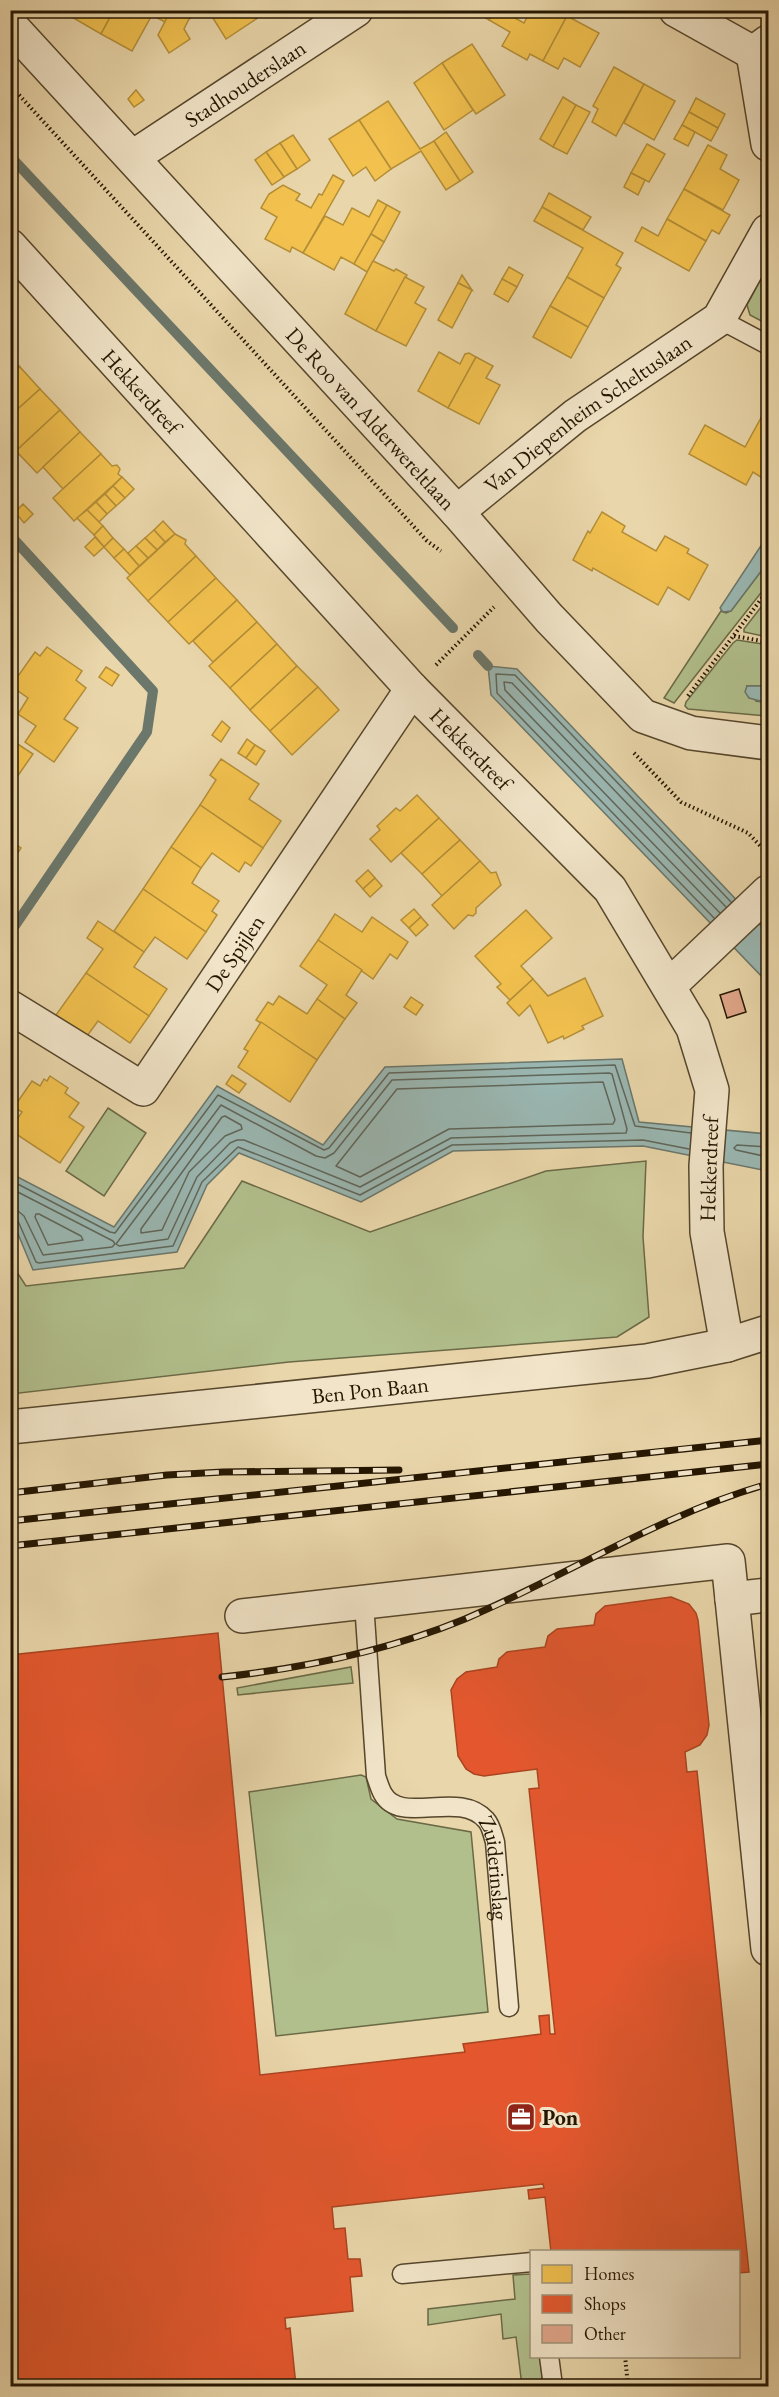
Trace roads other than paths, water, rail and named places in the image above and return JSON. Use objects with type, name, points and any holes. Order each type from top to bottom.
[{"type":"street","name":"Stadhouderslaan","points":[[133,158],[356,10]]},
{"type":"street","points":[[676,10],[761,47],[768,144]]},
{"type":"street","name":"De Roo van Alderwereltlaan","points":[[10,25],[457,512],[549,618],[643,716],[691,733],[768,743]]},
{"type":"street","name":"Van Diepenheim Scheltuslaan","points":[[457,512],[575,416],[719,319],[768,231]]},
{"type":"street","name":"Hekkerdreef","points":[[10,246],[412,689],[610,889],[693,1028],[712,1090],[706,1166],[707,1232],[727,1345]]},
{"type":"street","name":"De Spijlen","points":[[10,1007],[142,1089],[412,689]]},
{"type":"street","points":[[669,986],[763,897]]},
{"type":"street","name":"Ben Pon Baan","points":[[10,1426],[647,1361],[727,1345],[768,1332]]},
{"type":"street","name":"Ben Pon Baan","points":[[727,1345],[768,1351]]},
{"type":"street","points":[[242,1616],[729,1561],[768,1949]]},
{"type":"street","points":[[732,1599],[768,1594]]},
{"type":"lane","points":[[719,319],[768,345]]},
{"type":"lane","name":"Zuiderinslag","points":[[364,1603],[376,1776],[384,1796],[394,1804],[410,1809],[453,1806],[471,1809],[487,1821],[495,1842],[508,2007]]},
{"type":"lane","points":[[402,2274],[530,2262]]},
{"type":"lane","points":[[549,2358],[553,2386]]},
{"type":"water","points":[[768,535],[768,562],[731,611],[723,612],[720,608]]},
{"type":"water","points":[[488,666],[517,669],[768,933],[768,983],[491,695]]},
{"type":"water","points":[[747,686],[768,686],[768,703],[749,698],[745,692]]},
{"type":"water","points":[[622,1059],[639,1122],[768,1134],[768,1171],[643,1146],[453,1151],[361,1202],[239,1153],[207,1185],[177,1252],[33,1270],[11,1217],[10,1173],[114,1227],[217,1086],[323,1145],[385,1067]]},
{"type":"waterway","points":[[10,156],[453,628]]},
{"type":"waterway","points":[[10,535],[153,691],[147,732],[10,933]]},
{"type":"waterway","points":[[478,655],[488,666]]},
{"type":"railway","points":[[10,1521],[768,1440]]},
{"type":"railway","points":[[10,1546],[768,1464]]},
{"type":"railway","points":[[10,1493],[167,1475],[399,1470]]},
{"type":"railway","points":[[222,1677],[284,1669],[346,1657],[436,1630],[503,1602],[690,1512],[768,1484]]},
{"type":"place","name":"Pon","points":[[521,2117]]}]
